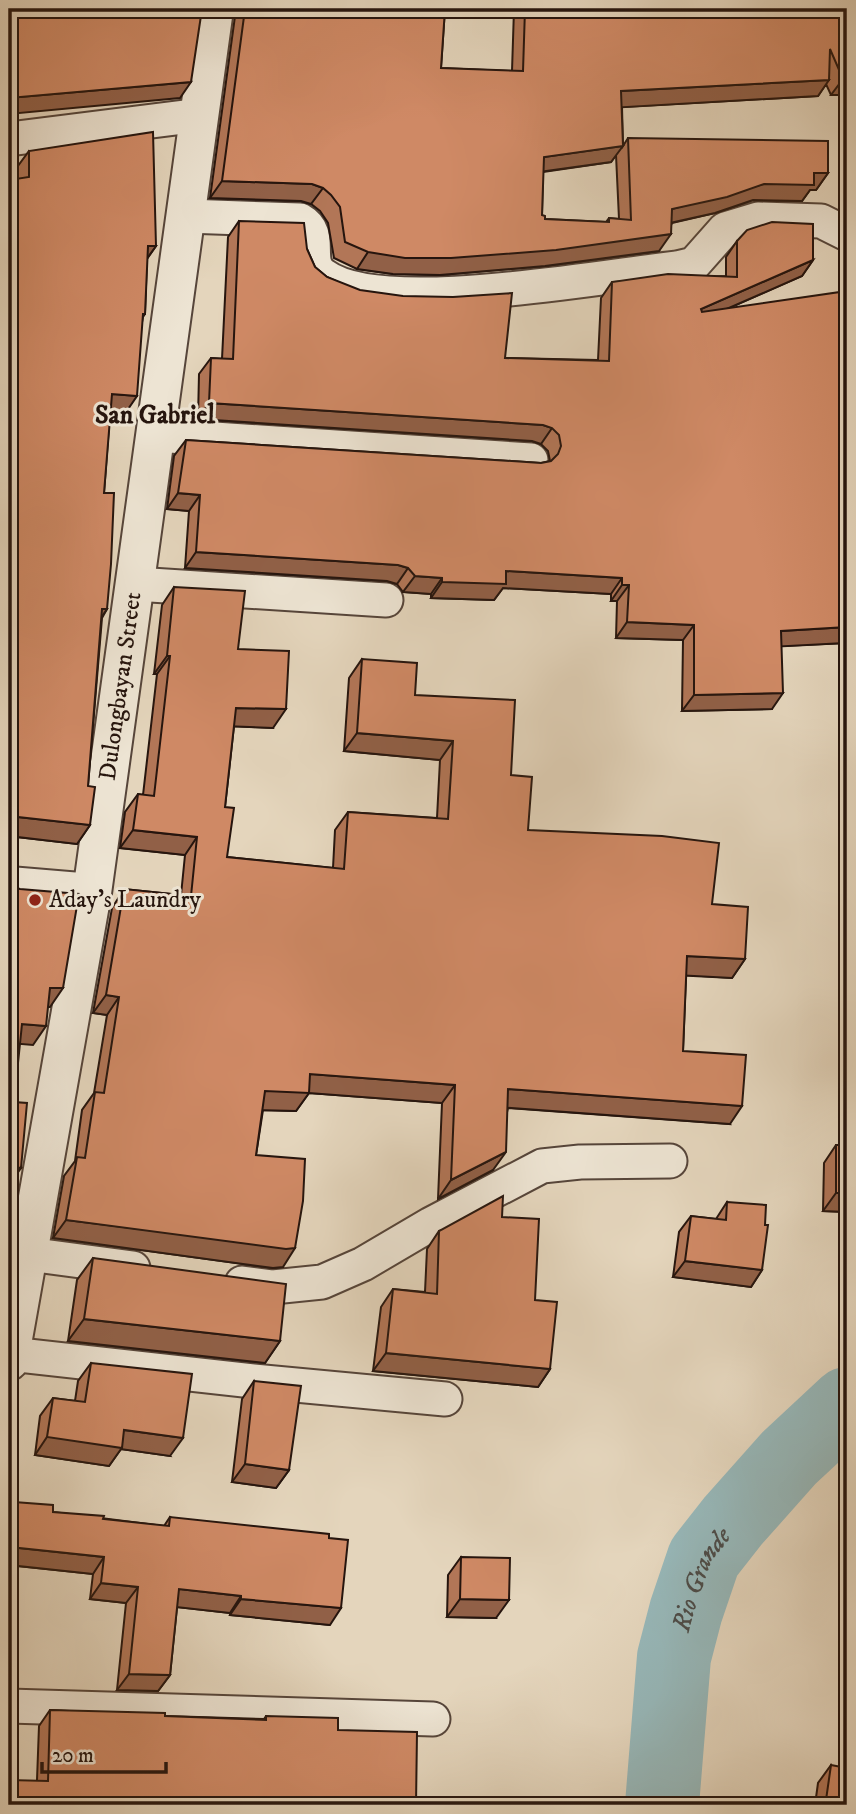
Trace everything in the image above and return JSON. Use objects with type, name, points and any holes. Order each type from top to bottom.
[{"type":"street","name":"Dulongbayan Street","points":[[9,1358],[92,893],[214,9]]},
{"type":"street","points":[[9,139],[200,115]]},
{"type":"street","points":[[186,216],[300,220],[309,225],[313,236],[314,259],[322,275],[332,281],[372,292],[388,293],[447,294],[677,268],[694,264],[725,229],[758,219],[821,221],[847,234]]},
{"type":"street","points":[[155,436],[531,460]]},
{"type":"street","points":[[135,584],[386,600]]},
{"type":"street","points":[[9,886],[92,893]]},
{"type":"street","points":[[219,1280],[273,1287],[321,1282],[363,1264],[431,1224],[541,1167],[580,1162],[670,1161]]},
{"type":"street","points":[[28,1254],[164,1273]]},
{"type":"street","points":[[9,1358],[445,1399]]},
{"type":"street","points":[[9,1706],[433,1719]]},
{"type":"building","points":[[9,9],[202,9],[191,82],[9,98]]},
{"type":"building","points":[[245,9],[445,9],[441,68],[523,71],[525,9],[847,9],[847,79],[843,79],[830,49],[829,80],[621,91],[623,146],[544,157],[542,215],[545,219],[609,222],[609,218],[631,220],[628,138],[828,141],[828,173],[814,173],[814,185],[764,184],[727,197],[672,209],[671,234],[556,250],[451,258],[405,258],[368,252],[345,242],[340,207],[323,188],[312,184],[222,181]]},
{"type":"building","points":[[153,132],[156,246],[148,246],[137,396],[112,394],[104,493],[114,493],[111,564],[107,609],[102,609],[88,786],[95,787],[90,825],[9,816],[9,555],[12,555],[16,477],[11,476],[17,395],[9,395],[9,180],[29,177],[29,151]]},
{"type":"building","points":[[239,221],[304,223],[307,249],[315,267],[327,277],[360,290],[403,296],[453,297],[512,293],[505,358],[609,361],[612,282],[668,274],[737,277],[737,241],[747,230],[772,222],[813,224],[813,260],[701,309],[702,312],[847,291],[847,627],[781,631],[783,693],[694,695],[694,625],[627,622],[629,585],[622,585],[622,578],[506,571],[506,584],[442,582],[442,578],[415,576],[408,568],[398,565],[196,552],[200,495],[178,493],[186,440],[541,463],[551,461],[561,446],[559,435],[552,428],[543,425],[209,403],[211,358],[233,359]]},
{"type":"building","points":[[174,587],[245,591],[238,649],[289,651],[286,709],[236,708],[225,807],[234,808],[227,857],[344,869],[348,812],[448,819],[453,741],[357,733],[362,659],[417,663],[415,695],[515,700],[511,775],[532,777],[528,830],[662,836],[719,843],[712,904],[748,907],[745,959],[687,956],[683,1051],[746,1055],[742,1106],[508,1089],[506,1152],[451,1180],[455,1085],[310,1074],[309,1093],[265,1091],[256,1155],[305,1159],[303,1201],[295,1248],[66,1220],[77,1157],[85,1158],[95,1092],[104,1093],[119,997],[106,995],[124,889],[191,896],[197,837],[133,830],[138,794],[154,796],[170,656],[167,656]]},
{"type":"building","points":[[9,884],[20,889],[79,894],[63,988],[50,988],[46,1026],[22,1024],[14,1102],[27,1103],[21,1168],[9,1166]]},
{"type":"building","points":[[836,1145],[847,1145],[847,1193],[836,1193]]},
{"type":"building","points":[[503,1196],[502,1217],[539,1219],[535,1300],[557,1302],[550,1369],[386,1353],[393,1289],[437,1294],[439,1231]]},
{"type":"building","points":[[727,1202],[766,1205],[765,1225],[768,1225],[762,1270],[685,1261],[691,1216],[726,1220]]},
{"type":"building","points":[[93,1258],[286,1284],[280,1341],[84,1319]]},
{"type":"building","points":[[91,1363],[192,1374],[183,1438],[124,1430],[122,1448],[47,1437],[53,1398],[85,1402]]},
{"type":"building","points":[[254,1381],[301,1386],[289,1470],[245,1464]]},
{"type":"building","points":[[14,1502],[53,1505],[53,1512],[104,1516],[103,1519],[169,1526],[170,1517],[329,1534],[329,1538],[348,1540],[341,1608],[241,1599],[241,1596],[179,1589],[170,1675],[129,1674],[138,1587],[101,1583],[104,1557],[10,1547]]},
{"type":"building","points":[[461,1557],[510,1558],[509,1600],[460,1599]]},
{"type":"building","points":[[50,1710],[165,1713],[165,1716],[266,1720],[266,1716],[338,1718],[338,1730],[417,1732],[416,1805],[257,1805],[258,1802],[188,1799],[188,1805],[9,1805],[9,1780],[48,1781]]},
{"type":"building","points":[[831,1765],[847,1768],[847,1803],[826,1800]]},
{"type":"waterway","name":"Rio Grande","points":[[662,1805],[674,1657],[704,1558],[789,1458],[847,1404]]},
{"type":"place","name":"Aday's Laundry","points":[[35,900]]},
{"type":"district","name":"San Gabriel","points":[[155,415]]}]
